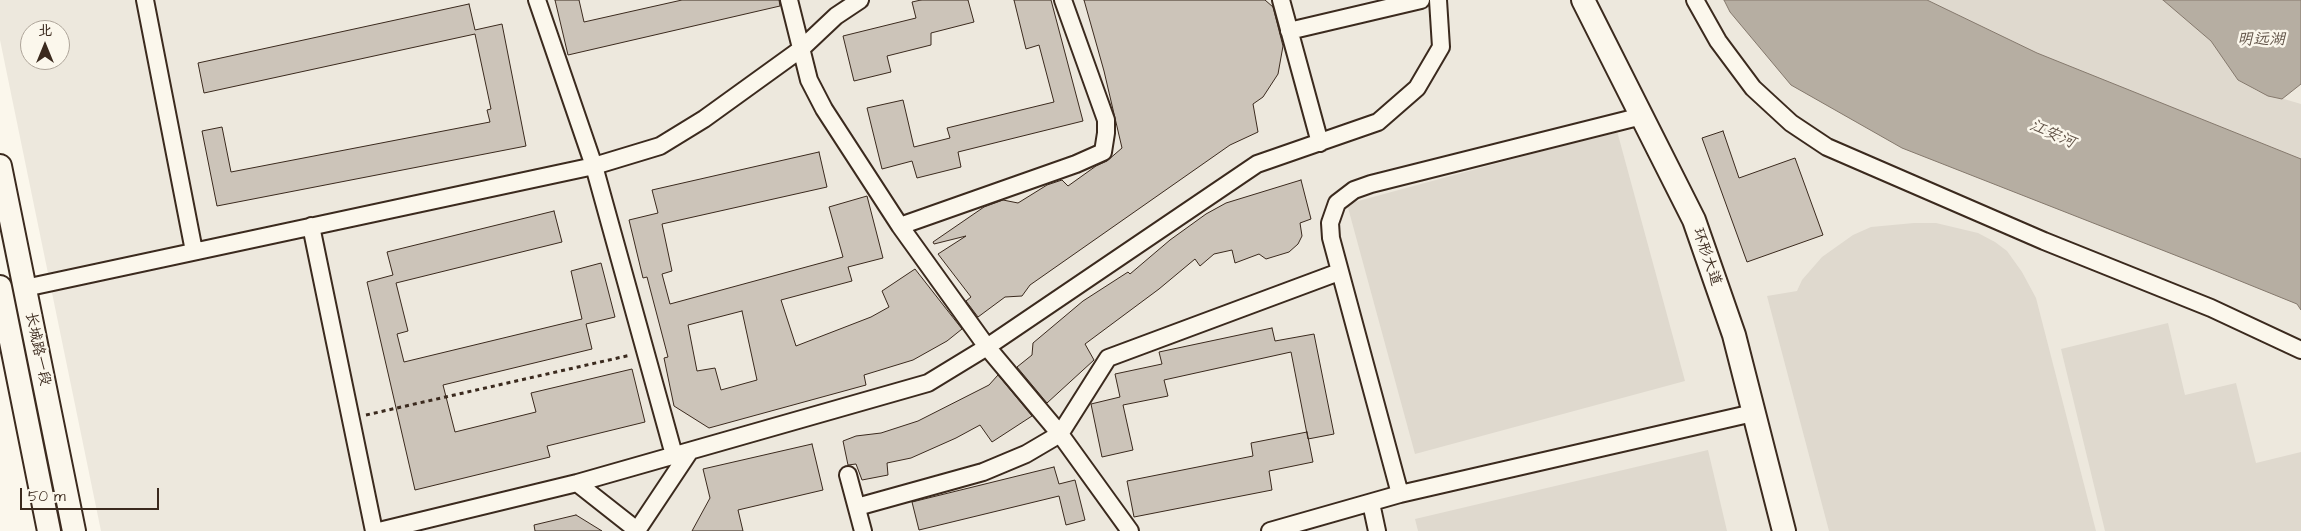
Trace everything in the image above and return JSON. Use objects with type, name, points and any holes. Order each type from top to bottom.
[{"type":"main road","name":"环形大道","points":[[1583,0],[1694,220],[1734,336],[1784,531]]},
{"type":"main road","name":"长城路一段","points":[[0,166],[74,531]]},
{"type":"main road","name":"长城路一段","points":[[0,286],[49,531]]},
{"type":"street","points":[[145,0],[194,252]]},
{"type":"street","points":[[538,0],[594,166],[674,455]]},
{"type":"street","points":[[789,0],[809,80],[824,109],[900,226],[987,347],[1060,434],[1130,531]]},
{"type":"street","points":[[25,288],[594,166],[660,146],[704,119],[801,49],[836,16],[860,0]]},
{"type":"street","points":[[900,226],[1076,164],[1103,152],[1106,120],[1063,0]]},
{"type":"street","points":[[1281,0],[1320,143]]},
{"type":"street","points":[[1289,31],[1421,0]]},
{"type":"street","points":[[379,531],[577,483],[928,383],[987,347],[1256,164],[1378,122],[1417,88],[1441,47],[1438,0]]},
{"type":"street","points":[[1695,0],[1718,41],[1753,88],[1791,123],[1827,147],[2044,241],[2211,308],[2301,350]]},
{"type":"street","points":[[1400,494],[1331,238],[1330,223],[1337,203],[1354,190],[1371,184],[1642,116]]},
{"type":"street","points":[[311,226],[374,531]]},
{"type":"street","points":[[857,507],[983,472],[1026,454],[1060,434],[1108,358],[1339,272]]},
{"type":"street","points":[[1270,531],[1400,494],[1753,413]]},
{"type":"street","points":[[577,483],[638,530],[690,451]]},
{"type":"street","points":[[848,475],[864,531]]},
{"type":"street","points":[[1371,502],[1377,531]]},
{"type":"path","points":[[351,419],[646,352]]},
{"type":"shaded area","points":[[0,0],[2301,0],[2301,531],[101,531],[0,40]]},
{"type":"shaded area","points":[[1927,0],[2164,0],[2211,41],[2238,80],[2257,91],[2301,104],[2301,159],[2037,53]]},
{"type":"shaded area","points":[[1617,131],[1685,381],[1415,454],[1347,204]]},
{"type":"shaded area","points":[[1936,223],[1978,233],[2007,251],[2022,272],[2036,298],[2096,531],[1829,531],[1767,296],[1797,291],[1802,280],[1822,257],[1853,235],[1871,227]]},
{"type":"shaded area","points":[[2168,323],[2185,395],[2236,383],[2256,463],[2301,452],[2301,531],[2105,531],[2061,349]]},
{"type":"shaded area","points":[[1708,450],[1727,531],[1418,531],[1415,519]]},
{"type":"water","name":"江安河","points":[[1724,0],[1927,0],[2037,53],[2301,159],[2301,310],[2297,304],[1902,148],[1791,85],[1730,12]]},
{"type":"water","name":"明远湖","points":[[2163,0],[2301,0],[2301,84],[2282,99],[2268,96],[2238,80],[2211,41]]},
{"type":"building","points":[[555,0],[579,0],[584,22],[682,0],[779,0],[780,6],[568,55]]},
{"type":"building","points":[[921,0],[968,0],[974,22],[931,33],[931,45],[887,56],[891,72],[854,81],[843,36],[916,18],[912,2]]},
{"type":"building","points":[[1014,0],[1051,0],[1083,121],[958,152],[961,167],[917,178],[912,161],[882,169],[867,108],[903,100],[914,147],[950,138],[947,128],[1054,102],[1039,45],[1026,49]]},
{"type":"building","points":[[1084,0],[1265,0],[1273,7],[1283,46],[1278,74],[1263,97],[1253,104],[1258,132],[1230,145],[1030,285],[1022,296],[1005,297],[978,317],[966,301],[971,297],[938,254],[966,236],[934,244],[933,242],[984,207],[1003,200],[1018,203],[1047,185],[1062,180],[1068,186],[1096,166],[1107,161],[1122,148],[1104,71]]},
{"type":"building","points":[[469,4],[475,30],[502,24],[526,146],[217,206],[202,131],[222,127],[231,172],[490,122],[487,110],[491,109],[475,34],[204,93],[198,63]]},
{"type":"building","points":[[1723,131],[1739,178],[1795,158],[1823,235],[1747,262],[1702,138]]},
{"type":"building","points":[[819,152],[827,187],[662,224],[672,271],[662,274],[670,304],[843,257],[829,207],[867,196],[883,258],[848,267],[852,281],[781,300],[796,346],[871,317],[889,307],[882,291],[915,269],[962,329],[947,341],[913,360],[864,375],[866,385],[709,428],[674,406],[664,358],[668,357],[647,277],[643,278],[629,220],[658,213],[652,190]],"holes":[[[742,311],[757,380],[721,390],[715,368],[697,371],[688,325]]]},
{"type":"building","points":[[1301,180],[1311,219],[1300,223],[1302,236],[1298,244],[1289,252],[1266,259],[1259,254],[1235,263],[1232,250],[1214,254],[1200,266],[1195,259],[1159,289],[1085,344],[1094,360],[1047,403],[1017,367],[1032,355],[1033,343],[1083,301],[1128,272],[1130,274],[1170,240],[1206,214],[1226,203]]},
{"type":"building","points":[[554,211],[562,242],[396,283],[408,331],[397,334],[404,362],[582,319],[571,271],[601,263],[615,317],[586,324],[592,349],[443,385],[455,432],[536,412],[531,393],[632,369],[645,422],[547,446],[550,457],[415,490],[367,282],[393,275],[387,252]]},
{"type":"building","points":[[1272,328],[1275,341],[1314,334],[1334,434],[1308,439],[1291,352],[1164,380],[1168,396],[1123,405],[1133,450],[1102,457],[1091,404],[1120,397],[1115,374],[1162,364],[1159,352]]},
{"type":"building","points":[[998,375],[1032,416],[992,442],[980,425],[911,458],[887,463],[888,475],[862,480],[856,464],[848,465],[843,441],[856,436],[881,433],[918,421],[989,385]]},
{"type":"building","points":[[1307,432],[1313,462],[1269,471],[1272,490],[1134,517],[1127,481],[1253,456],[1251,443]]},
{"type":"building","points":[[812,444],[823,490],[738,510],[743,531],[692,531],[710,498],[703,469]]},
{"type":"building","points":[[1054,467],[1059,484],[1075,480],[1085,520],[1066,525],[1059,496],[919,530],[912,502]]},
{"type":"building","points":[[576,515],[602,531],[535,531],[534,525]]}]
